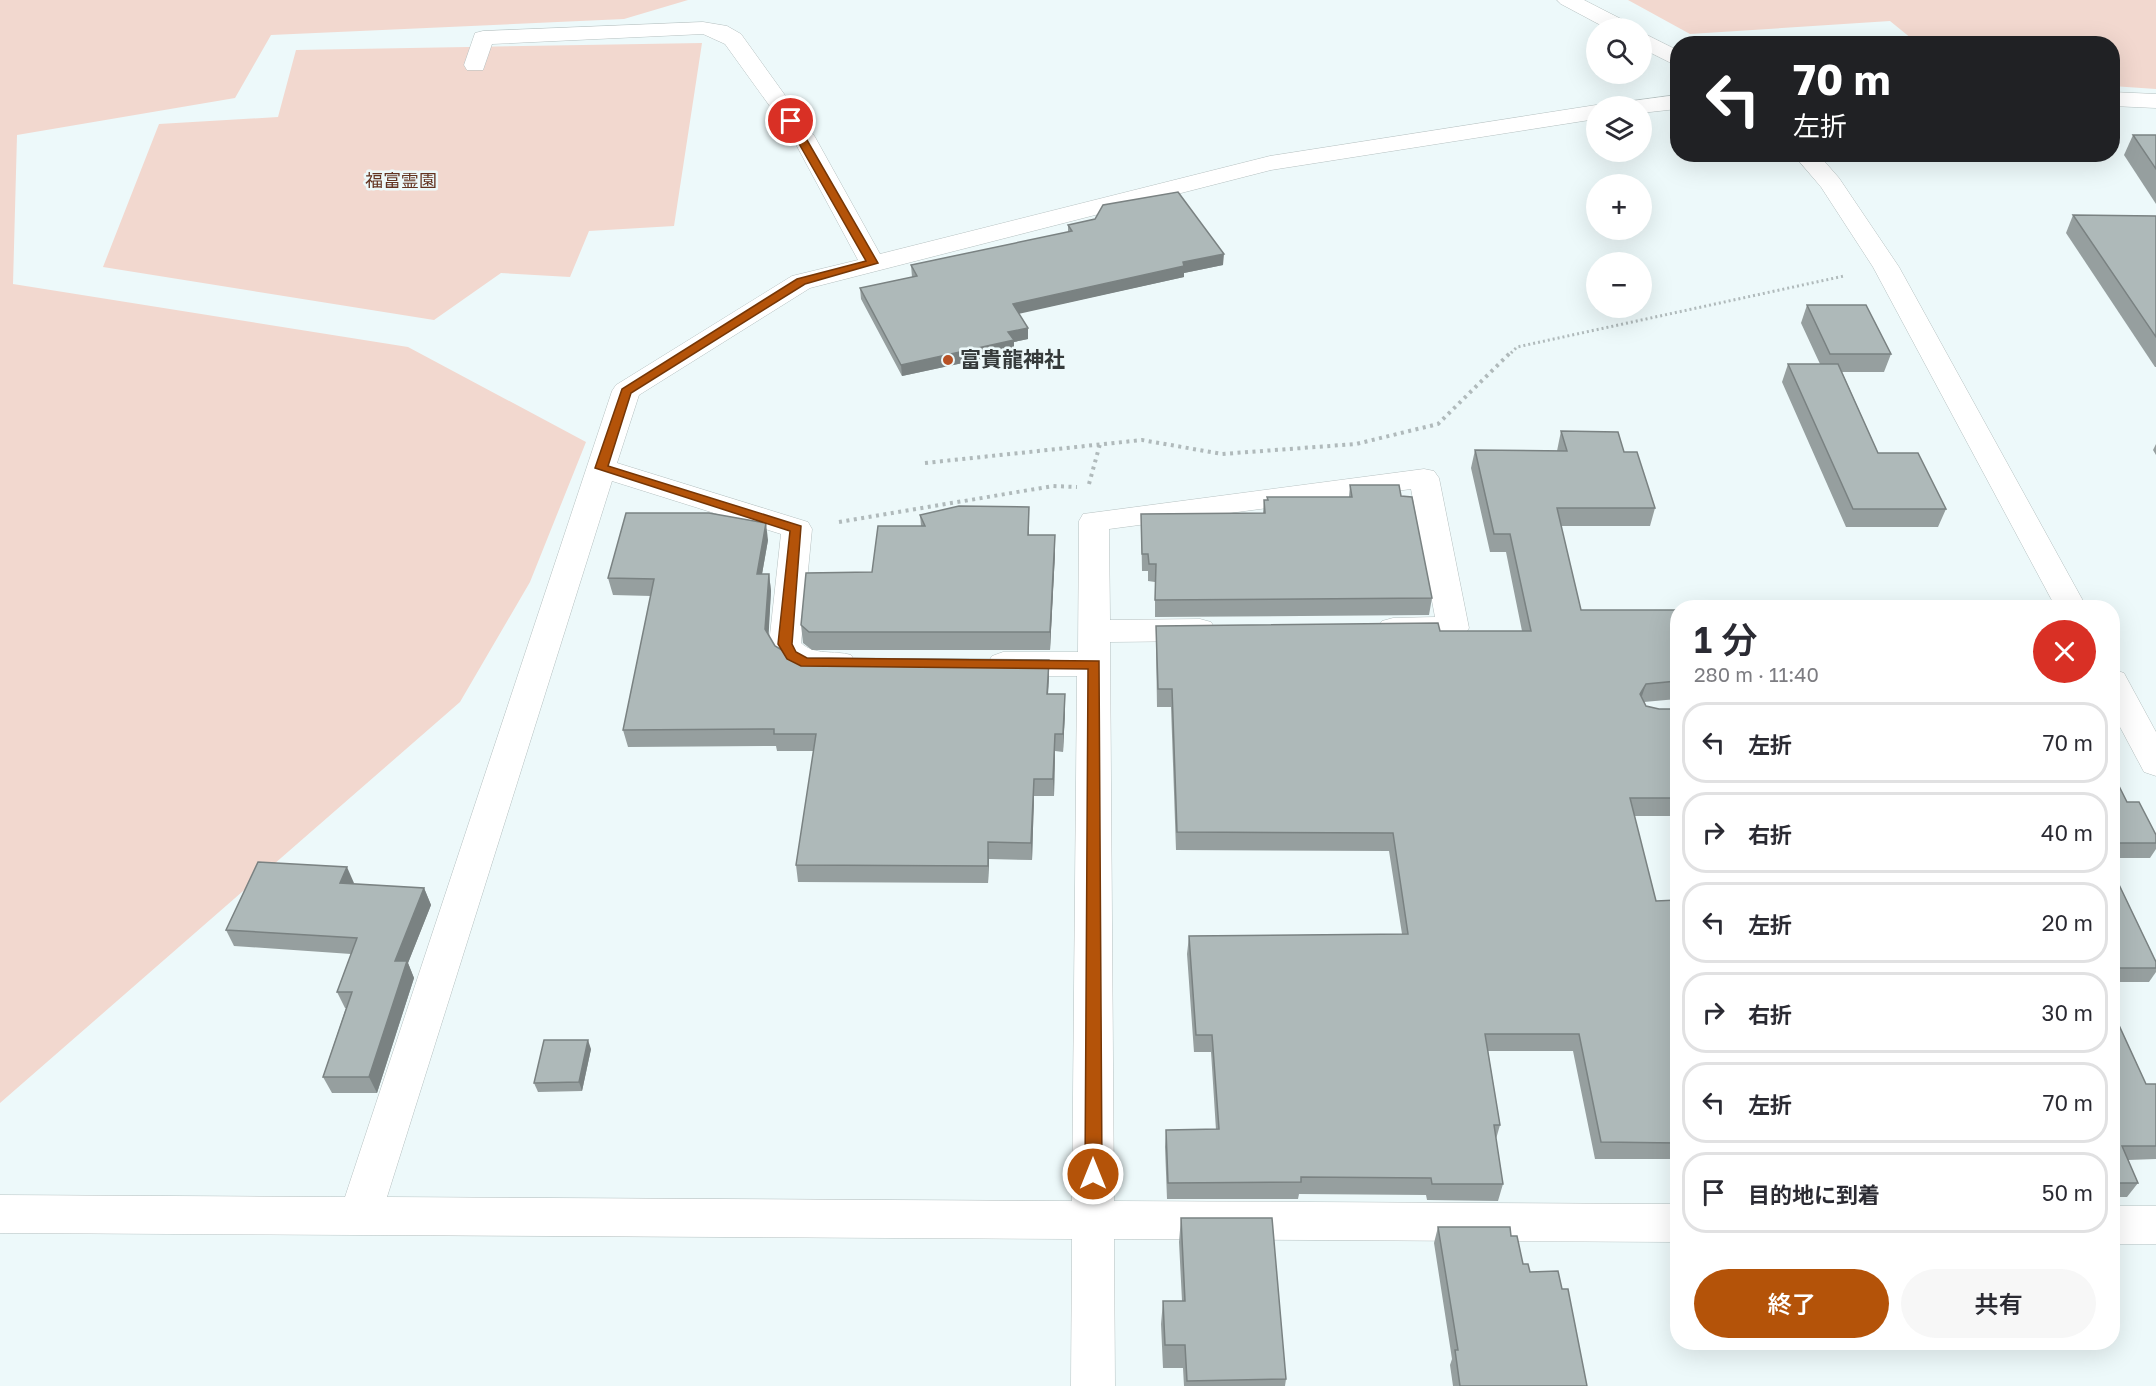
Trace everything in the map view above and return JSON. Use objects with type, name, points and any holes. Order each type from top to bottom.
[{"type":"street","points":[[1568,0],[1602,18]]},
{"type":"street","points":[[475,65],[483,38],[703,28],[719,31],[733,39],[803,137],[872,263]]},
{"type":"street","points":[[1652,45],[1670,55]]},
{"type":"street","points":[[2120,99],[2156,101]]},
{"type":"street","points":[[1652,105],[1670,103]]},
{"type":"street","points":[[360,1216],[626,391],[801,282],[1270,163],[1525,121],[1586,113]]},
{"type":"street","points":[[1812,162],[1830,183],[1886,267],[2068,600]]},
{"type":"street","points":[[602,468],[796,529],[785,644],[791,655],[805,663],[875,663]]},
{"type":"street","points":[[1093,1386],[1094,521],[1424,478],[1454,628],[1358,629]]},
{"type":"street","points":[[1094,631],[1226,630]]},
{"type":"street","points":[[979,663],[1094,664]]},
{"type":"street","points":[[2121,712],[2156,763]]},
{"type":"street","points":[[0,1214],[1670,1223]]},
{"type":"street","points":[[2120,1225],[2156,1225]]},
{"type":"path","points":[[926,463],[1142,440],[1222,454],[1356,444],[1438,424],[1517,347],[1886,267]]},
{"type":"path","points":[[796,529],[1053,486],[1088,488],[1100,444]]},
{"type":"green space","points":[[0,0],[688,0],[624,19],[271,35],[235,98],[17,135],[13,284],[408,347],[586,442],[530,582],[460,702],[0,1103]]},
{"type":"green space","points":[[1628,0],[2156,0],[2156,89],[2120,87],[2120,36],[1908,36],[1890,21],[1690,34]]},
{"type":"green space","name":"福富霊園","points":[[702,43],[674,226],[589,231],[570,277],[501,273],[434,320],[103,267],[159,124],[278,117],[296,50]]},
{"type":"building","points":[[2133,135],[2156,135],[2156,169]]},
{"type":"building","points":[[1178,192],[1224,254],[1183,262],[1184,266],[1013,304],[1028,328],[1008,332],[1014,340],[901,365],[860,288],[917,276],[911,265],[1072,231],[1068,225],[1095,219],[1103,205]]},
{"type":"building","points":[[2073,215],[2156,216],[2156,337]]},
{"type":"building","points":[[1807,305],[1866,305],[1891,354],[1830,354]]},
{"type":"building","points":[[1788,364],[1838,364],[1878,453],[1918,453],[1946,509],[1853,509]]},
{"type":"building","points":[[1561,431],[1618,432],[1624,452],[1637,452],[1655,508],[1557,508],[1581,610],[1670,610],[1670,682],[1646,684],[1640,694],[1646,706],[1670,709],[1670,798],[1630,798],[1656,901],[1670,900],[1670,1143],[1601,1142],[1579,1034],[1485,1034],[1500,1125],[1494,1125],[1503,1184],[1432,1184],[1431,1178],[1301,1177],[1301,1182],[1168,1183],[1166,1130],[1219,1129],[1212,1035],[1196,1035],[1189,936],[1408,934],[1393,833],[1177,832],[1172,689],[1158,689],[1156,626],[1438,623],[1440,631],[1531,631],[1510,534],[1494,534],[1475,450],[1567,451]]},
{"type":"building","points":[[1350,485],[1399,485],[1401,496],[1412,497],[1432,598],[1155,600],[1156,564],[1149,564],[1148,554],[1142,554],[1141,514],[1265,513],[1264,500],[1268,500],[1267,497],[1352,497]]},
{"type":"building","points":[[959,506],[1029,507],[1028,535],[1055,535],[1050,632],[809,632],[801,625],[806,573],[872,572],[878,526],[925,526],[920,515]]},
{"type":"building","points":[[626,513],[709,513],[766,523],[757,574],[769,574],[765,629],[775,646],[795,658],[1049,660],[1047,694],[1065,694],[1063,734],[1055,734],[1053,779],[1034,779],[1031,843],[988,842],[988,866],[796,865],[816,734],[774,734],[774,729],[623,730],[654,579],[608,578]]},
{"type":"building","points":[[2120,788],[2127,802],[2139,802],[2156,835],[2156,843],[2120,843]]},
{"type":"building","points":[[258,862],[347,867],[340,883],[424,888],[395,961],[407,961],[369,1077],[323,1077],[352,992],[337,992],[357,938],[226,930]]},
{"type":"building","points":[[2120,887],[2156,962],[2156,968],[2120,968]]},
{"type":"building","points":[[2120,1027],[2146,1084],[2156,1084],[2156,1146],[2122,1146],[2138,1183],[2120,1183]]},
{"type":"building","points":[[544,1040],[588,1040],[579,1082],[534,1083]]},
{"type":"building","points":[[1181,1218],[1272,1218],[1286,1379],[1187,1381],[1185,1345],[1165,1345],[1163,1301],[1185,1301]]},
{"type":"building","points":[[1438,1227],[1510,1227],[1511,1236],[1517,1236],[1523,1264],[1528,1264],[1530,1272],[1558,1271],[1562,1289],[1568,1289],[1587,1386],[1460,1386],[1455,1350],[1458,1350]]},
{"type":"place","name":"富貴龍神社","points":[[948,360]]},
{"type":"route","points":[[791,121],[803,137],[872,263],[801,282],[626,391],[602,468],[796,529],[785,644],[791,655],[805,663],[1094,664],[1093,1174]]}]
